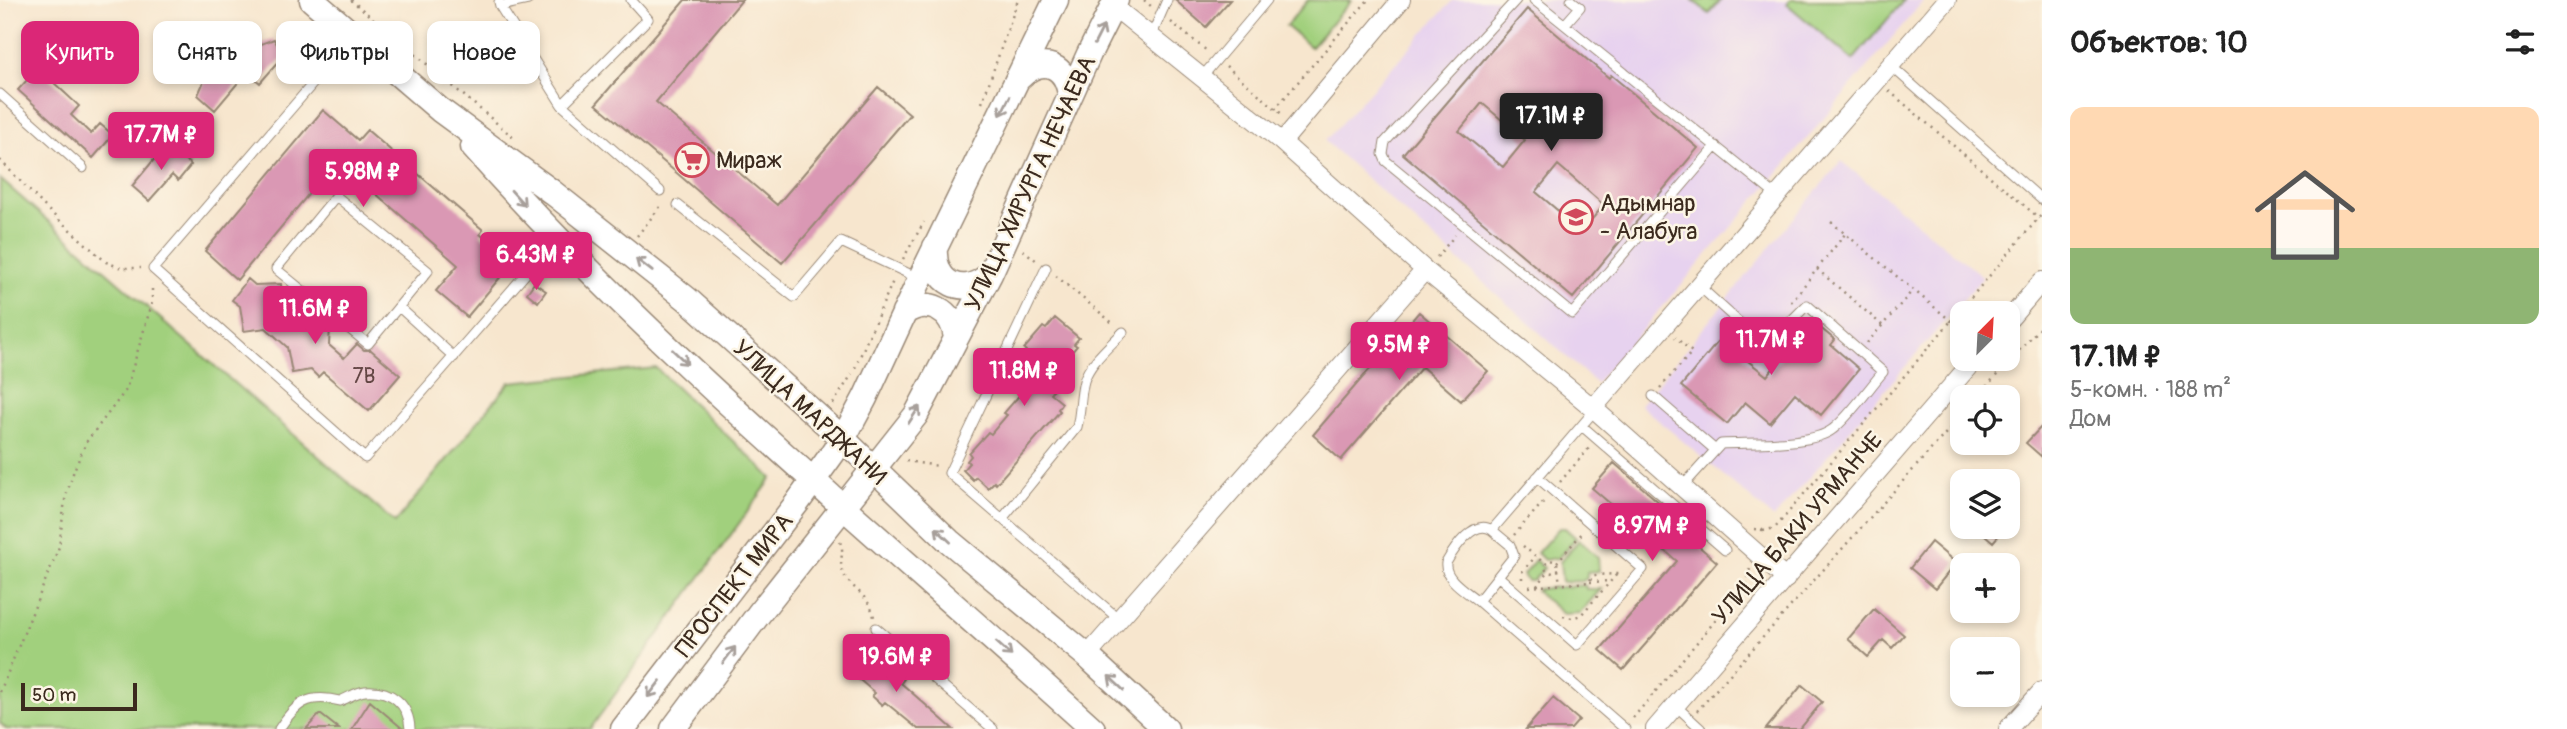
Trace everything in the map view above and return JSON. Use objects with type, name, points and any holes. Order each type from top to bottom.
[{"type":"street","name":"УЛИЦА МАРДЖАНИ","points":[[312,0],[336,21]]},
{"type":"street","points":[[1594,409],[1947,0]]},
{"type":"street","points":[[1115,3],[1152,37],[1282,142],[1425,270],[1594,409],[1682,487],[1752,538],[1786,579]]},
{"type":"street","name":"УЛИЦА ХИРУРГА НЕЧАЕВА","points":[[874,470],[916,415],[990,274],[1115,3]]},
{"type":"street","points":[[1282,142],[1395,3]]},
{"type":"street","points":[[842,439],[865,398],[904,313],[909,274],[935,247],[1020,77],[1051,4]]},
{"type":"street","points":[[1020,77],[1029,68],[1053,66],[1063,73],[1069,84],[1070,96]]},
{"type":"street","name":"УЛИЦА МАРДЖАНИ","points":[[410,84],[687,299],[842,439],[949,541],[1087,656],[1166,729]]},
{"type":"street","name":"УЛИЦА МАРДЖАНИ","points":[[440,110],[526,206],[769,441],[844,505],[1090,728]]},
{"type":"street","points":[[935,247],[934,260],[938,272],[946,281],[957,286],[970,287],[981,283],[990,274]]},
{"type":"street","points":[[1087,656],[1425,270]]},
{"type":"street","points":[[2020,307],[2042,281]]},
{"type":"street","points":[[904,313],[920,305],[938,308],[952,320],[956,338]]},
{"type":"street","name":"УЛИЦА БАКИ УРМАНЧЕ","points":[[1656,729],[1965,371]]},
{"type":"street","name":"ПРОСПЕКТ МИРА","points":[[623,729],[814,480],[842,439]]},
{"type":"street","name":"ПРОСПЕКТ МИРА","points":[[673,729],[761,611],[874,470]]},
{"type":"street","points":[[733,586],[733,598],[739,607],[750,612],[761,611]]},
{"type":"street","points":[[2008,729],[2042,691]]},
{"type":"lane","points":[[528,0],[499,3],[562,105],[660,191]]},
{"type":"lane","points":[[562,105],[649,19],[631,0]]},
{"type":"lane","points":[[1152,37],[1167,0]]},
{"type":"lane","points":[[1202,77],[1268,0]]},
{"type":"lane","points":[[1516,0],[1385,142],[1383,149],[1386,161],[1573,314],[1716,146]]},
{"type":"lane","points":[[1534,0],[1566,23],[1777,196]]},
{"type":"lane","points":[[1566,23],[1580,7],[1571,0]]},
{"type":"lane","points":[[1890,65],[2042,200]]},
{"type":"lane","points":[[313,84],[153,269],[365,458],[558,237]]},
{"type":"lane","points":[[0,94],[83,168]]},
{"type":"lane","points":[[337,196],[428,271],[398,307],[368,344],[276,269],[337,196]]},
{"type":"lane","points":[[678,205],[794,297],[841,242],[909,274]]},
{"type":"lane","points":[[1046,268],[949,473],[1120,620]]},
{"type":"lane","points":[[1682,487],[1721,444],[1784,442],[1817,436],[1832,430],[1883,372],[1807,305],[1777,335],[1763,336],[1751,333],[1699,286]]},
{"type":"lane","points":[[398,307],[454,357]]},
{"type":"lane","points":[[1002,519],[1077,427],[1082,408],[1084,380],[1093,365],[1123,332]]},
{"type":"lane","points":[[1653,396],[1714,449]]},
{"type":"lane","points":[[1492,530],[1594,409]]},
{"type":"lane","points":[[1582,426],[1725,550]]},
{"type":"lane","points":[[1499,577],[1577,645],[1643,569],[1537,477]]},
{"type":"lane","points":[[1478,601],[1513,561],[1514,553],[1510,545],[1492,530],[1482,526],[1475,528],[1446,563],[1446,572],[1450,578],[1625,729]]},
{"type":"lane","points":[[876,628],[993,729]]},
{"type":"lane","points":[[279,729],[290,713],[307,699],[340,701],[355,694],[377,691],[392,696],[403,704],[408,711],[410,729]]},
{"type":"lane","points":[[1676,706],[1701,729]]},
{"type":"path","points":[[980,109],[1018,0]]},
{"type":"path","points":[[1144,0],[1296,126]]},
{"type":"path","points":[[1261,126],[1368,0]]},
{"type":"path","points":[[1877,81],[2039,218]]},
{"type":"path","points":[[0,160],[48,210],[106,262],[121,268],[153,269],[152,303],[126,390],[87,441],[74,470],[65,500],[60,547],[0,692]]},
{"type":"path","points":[[635,239],[668,198]]},
{"type":"path","points":[[1969,301],[2042,214]]},
{"type":"path","points":[[827,412],[853,374],[909,274],[924,222]]},
{"type":"path","points":[[1831,222],[1950,321]]},
{"type":"path","points":[[1425,270],[1464,225]]},
{"type":"path","points":[[1787,307],[1846,234]]},
{"type":"path","points":[[1020,247],[1123,332]]},
{"type":"path","points":[[1817,269],[1882,326]]},
{"type":"path","points":[[1860,351],[1913,290]]},
{"type":"path","points":[[1625,729],[1747,583],[1751,569],[1745,552],[1752,538],[1764,530],[1775,528],[1950,323]]},
{"type":"path","points":[[2020,349],[2042,325]]},
{"type":"path","points":[[1653,396],[1692,352],[1687,348]]},
{"type":"path","points":[[1988,385],[2000,371]]},
{"type":"path","points":[[1690,719],[1950,428]]},
{"type":"path","points":[[899,457],[906,461],[951,468]]},
{"type":"path","points":[[1557,562],[1591,524]]},
{"type":"path","points":[[1752,538],[1764,530]]},
{"type":"path","points":[[839,541],[843,547],[842,570],[850,583],[867,598],[876,628]]},
{"type":"path","points":[[1520,543],[1545,565],[1548,572]]},
{"type":"path","points":[[1536,556],[1521,575],[1522,581],[1536,593]]},
{"type":"path","points":[[1545,565],[1550,560],[1557,562]]},
{"type":"path","points":[[1557,562],[1560,584]]},
{"type":"path","points":[[1548,572],[1554,573],[1559,569]]},
{"type":"path","points":[[1536,586],[1548,572]]},
{"type":"path","points":[[1590,582],[1594,575],[1640,572]]},
{"type":"path","points":[[1563,616],[1572,618],[1581,615],[1617,574]]},
{"type":"path","points":[[1529,587],[1611,581]]},
{"type":"shaded area","name":"Адымнар - Алабуга","points":[[1453,0],[1924,0],[1596,383],[1325,141]]},
{"type":"shaded area","points":[[1841,161],[1983,277],[1962,301],[1950,301],[1950,315],[1774,518],[1640,405]]},
{"type":"green space","points":[[1308,0],[1351,1],[1311,47],[1286,26]]},
{"type":"green space","points":[[1693,0],[1721,0],[1709,14]]},
{"type":"green space","points":[[1790,0],[1904,0],[1853,60],[1787,4]]},
{"type":"green space","points":[[0,179],[395,523],[510,382],[656,368],[772,478],[590,729],[6,729],[0,723]]},
{"type":"green space","points":[[1559,528],[1565,528],[1576,538],[1558,558],[1544,560],[1537,553]]},
{"type":"green space","points":[[1579,540],[1598,557],[1599,571],[1587,572],[1587,578],[1583,581],[1562,582],[1560,562]]},
{"type":"green space","points":[[1535,560],[1544,568],[1533,581],[1527,581],[1523,575]]},
{"type":"green space","points":[[1585,585],[1586,589],[1601,589],[1580,613],[1563,614],[1536,591],[1537,589]]},
{"type":"building","name":"Мираж","points":[[685,0],[742,0],[656,102],[777,205],[878,87],[910,114],[782,263],[596,104]]},
{"type":"building","points":[[1175,0],[1230,0],[1206,27]]},
{"type":"building","points":[[1527,9],[1698,148],[1573,298],[1403,154]],"holes":[[[1482,103],[1525,140],[1503,167],[1459,131]],[[1558,165],[1604,205],[1582,231],[1536,192]]]},
{"type":"building","points":[[274,39],[276,42],[276,65],[262,81],[262,44]]},
{"type":"building","points":[[23,84],[55,84],[79,106],[71,115],[91,134],[100,124],[113,135],[93,158],[18,90]]},
{"type":"building","points":[[203,84],[237,84],[215,110],[198,95]]},
{"type":"building","points":[[323,110],[358,140],[367,130],[483,230],[480,234],[513,262],[467,317],[436,291],[458,265],[337,160],[237,280],[205,251]]},
{"type":"building","points":[[167,144],[191,165],[178,181],[172,175],[149,201],[132,186]]},
{"type":"building","points":[[248,279],[255,285],[281,284],[282,305],[305,325],[330,327],[329,345],[344,358],[357,344],[364,350],[371,350],[400,375],[369,411],[323,372],[318,377],[311,370],[292,373],[287,347],[266,328],[244,331],[240,306],[232,300]]},
{"type":"building","points":[[534,283],[546,291],[538,302],[527,293]]},
{"type":"building","points":[[1419,312],[1488,371],[1461,401],[1422,367],[1341,460],[1313,435]]},
{"type":"building","points":[[1055,318],[1079,338],[1074,344],[1077,346],[1045,383],[1053,390],[1050,393],[1062,403],[1058,409],[1060,411],[996,484],[994,482],[988,488],[976,477],[973,480],[963,470],[969,463],[969,453],[988,432],[991,434],[1007,415],[1004,413],[1036,376],[1042,381],[1018,360],[1043,327],[1046,329]]},
{"type":"building","points":[[1812,321],[1835,340],[1831,345],[1859,369],[1821,415],[1795,393],[1770,423],[1745,402],[1727,424],[1681,386],[1726,332],[1748,350],[1743,357],[1767,376]]},
{"type":"building","points":[[2042,426],[2042,457],[2026,443]]},
{"type":"building","points":[[1614,463],[1693,532],[1688,537],[1717,562],[1623,670],[1600,650],[1677,561],[1592,488]]},
{"type":"building","points":[[1931,542],[1950,558],[1950,570],[1935,589],[1910,568]]},
{"type":"building","points":[[1874,609],[1904,635],[1892,648],[1883,640],[1868,657],[1848,639]]},
{"type":"building","points":[[864,652],[891,674],[894,670],[904,679],[901,683],[953,729],[918,729],[885,702],[882,705],[872,696],[875,693],[848,670]]},
{"type":"building","points":[[1802,685],[1822,702],[1800,729],[1766,729]]},
{"type":"building","points":[[1553,698],[1579,720],[1571,729],[1526,729]]},
{"type":"building","points":[[370,701],[403,729],[352,729]]},
{"type":"building","points":[[320,714],[339,729],[306,729]]},
{"type":"place","name":"Мираж","points":[[692,160]]},
{"type":"place","name":"Адымнар - Алабуга","points":[[1576,217]]}]
